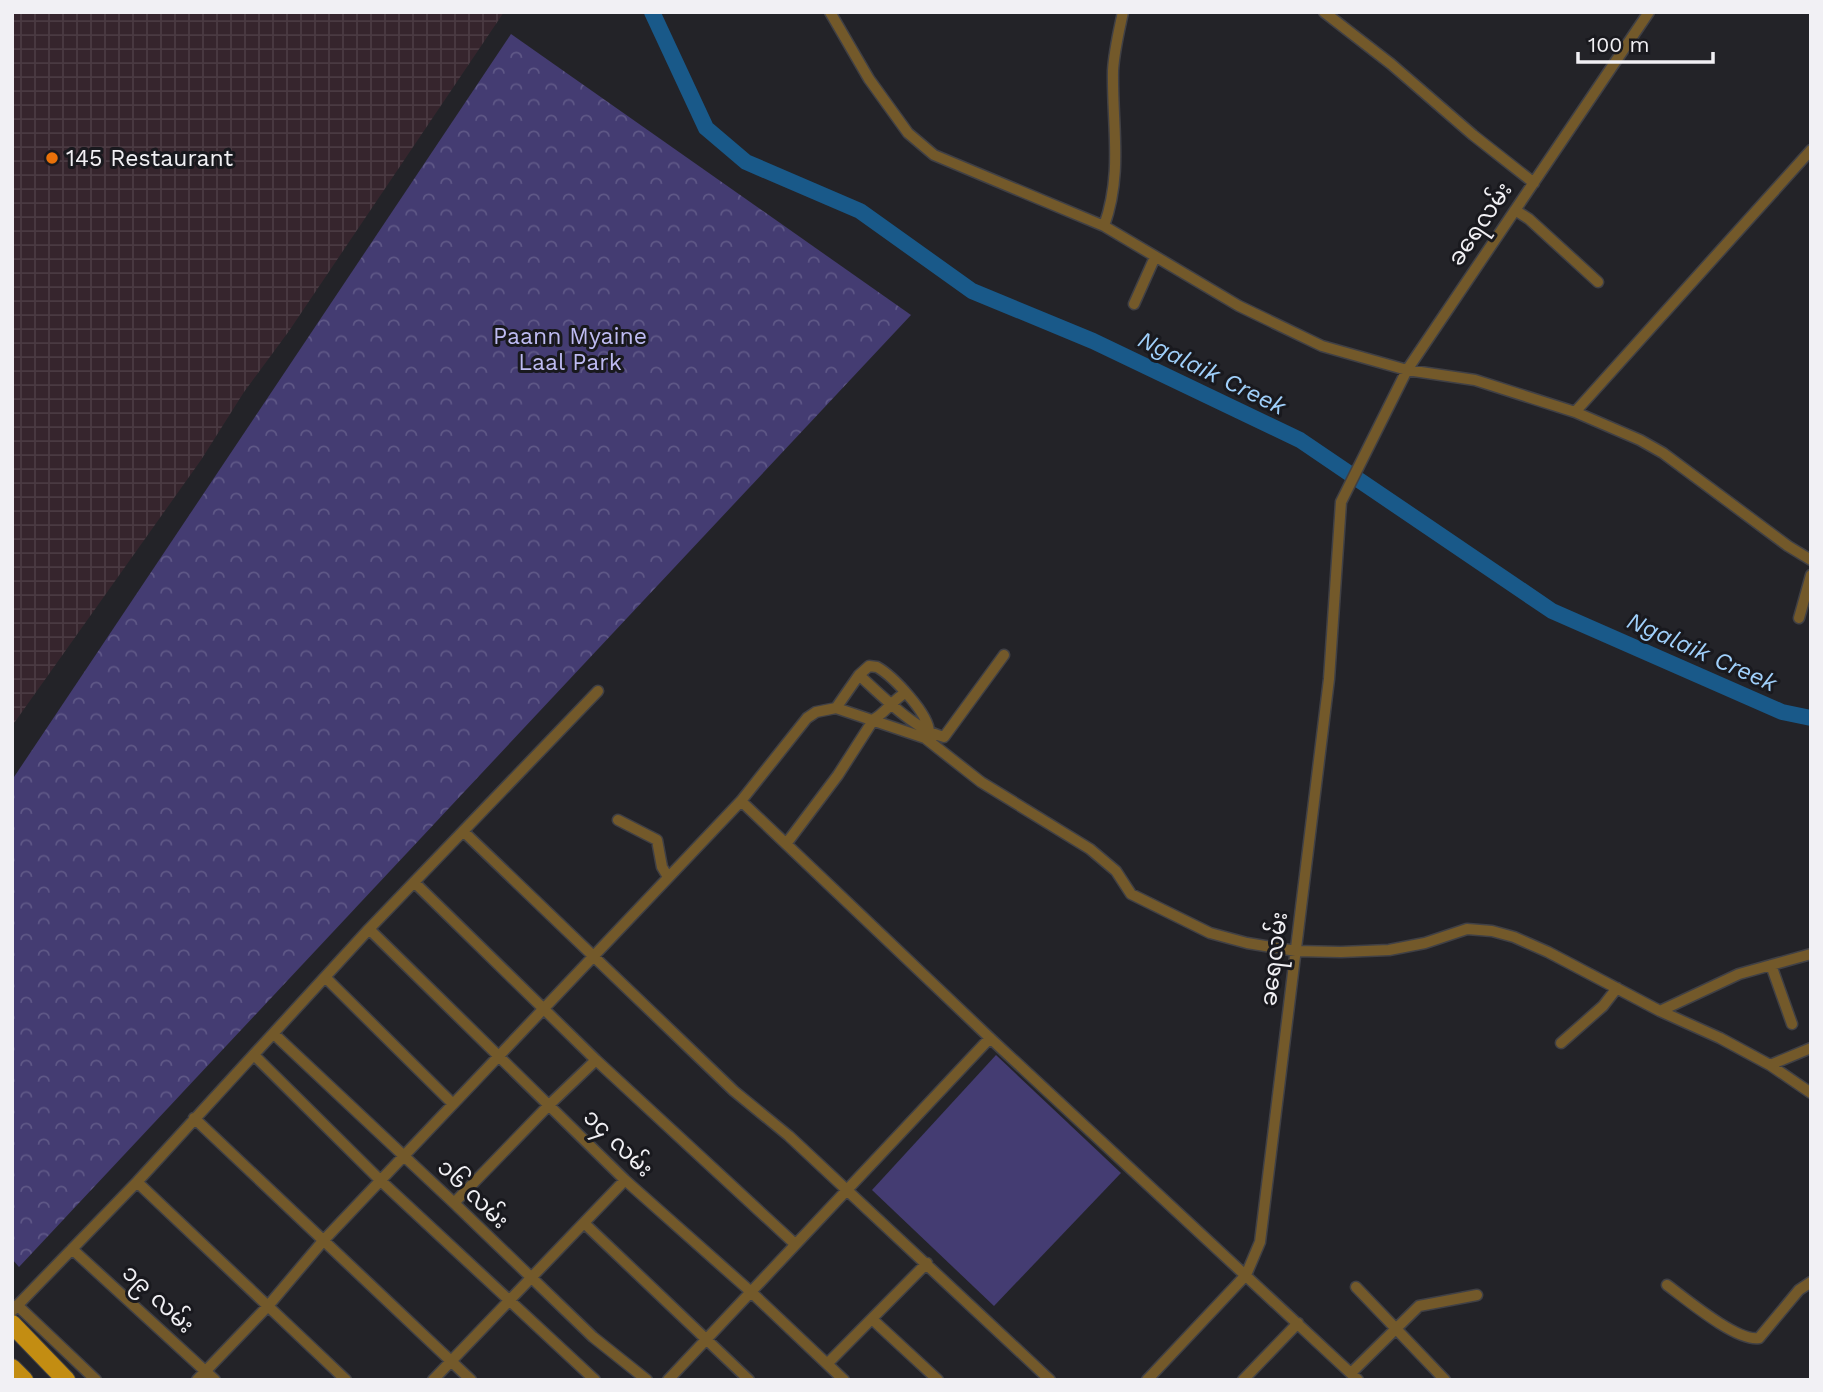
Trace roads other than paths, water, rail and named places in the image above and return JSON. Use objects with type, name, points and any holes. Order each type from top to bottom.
[{"type":"main road","points":[[12,1324],[65,1380]]},
{"type":"main road","points":[[12,1367],[24,1380]]},
{"type":"street","points":[[830,12],[869,79],[908,134],[922,147],[945,160],[1104,226],[1239,306],[1322,346],[1407,370],[1475,380],[1575,412],[1640,440],[1663,453],[1788,546],[1811,560]]},
{"type":"street","points":[[1104,226],[1111,207],[1117,167],[1114,69],[1123,12]]},
{"type":"street","points":[[1324,12],[1534,183]]},
{"type":"street","name":"ခရေလမ်း","points":[[1147,1380],[1246,1275],[1261,1242],[1329,679],[1341,502],[1407,370],[1649,12]]},
{"type":"street","points":[[1575,412],[1811,150]]},
{"type":"street","points":[[1515,211],[1529,219],[1598,282]]},
{"type":"street","points":[[1134,304],[1155,257]]},
{"type":"street","points":[[1799,618],[1811,575]]},
{"type":"street","points":[[197,1380],[268,1306],[323,1241],[741,801],[807,718],[816,712],[836,708],[927,735],[943,737],[948,735],[1004,655]]},
{"type":"street","points":[[836,708],[859,675],[869,666],[877,667],[920,709],[927,720],[927,735]]},
{"type":"street","points":[[859,675],[981,782],[1090,849],[1116,870],[1131,894],[1210,933],[1247,943],[1296,951],[1389,950],[1478,929],[1514,937],[1770,1065],[1811,1093]]},
{"type":"street","points":[[96,1380],[15,1308],[137,1182],[369,929],[598,691]]},
{"type":"street","points":[[786,844],[838,775],[874,719],[905,693]]},
{"type":"street","points":[[741,801],[990,1038],[1354,1376],[1419,1306],[1477,1295]]},
{"type":"street","points":[[618,820],[657,840],[662,867],[668,877]]},
{"type":"street","points":[[464,832],[734,1091],[789,1136],[1050,1380]]},
{"type":"street","points":[[415,883],[596,1060],[795,1244]]},
{"type":"street","name":"၁၄ လမ်း","points":[[369,929],[625,1180],[750,1291],[844,1380]]},
{"type":"street","points":[[1660,1011],[1740,974],[1811,954]]},
{"type":"street","points":[[1771,965],[1792,1024]]},
{"type":"street","points":[[324,977],[453,1104]]},
{"type":"street","points":[[1561,1043],[1603,1006],[1617,988]]},
{"type":"street","name":"၁၆ လမ်း","points":[[274,1034],[593,1337],[647,1380]]},
{"type":"street","points":[[668,1380],[990,1038]]},
{"type":"street","points":[[1770,1065],[1811,1048]]},
{"type":"street","points":[[254,1055],[381,1181],[595,1380]]},
{"type":"street","points":[[454,1203],[596,1060]]},
{"type":"street","points":[[194,1118],[471,1380]]},
{"type":"street","points":[[433,1380],[625,1180]]},
{"type":"street","points":[[137,1182],[346,1380]]},
{"type":"street","points":[[584,1223],[748,1380]]},
{"type":"street","name":"၁၉ လမ်း","points":[[72,1249],[215,1380]]},
{"type":"street","points":[[827,1364],[927,1263]]},
{"type":"street","points":[[1667,1285],[1735,1333],[1750,1339],[1759,1338],[1799,1290],[1811,1283]]},
{"type":"street","points":[[1356,1287],[1445,1380]]},
{"type":"street","points":[[873,1320],[938,1380]]},
{"type":"street","points":[[1243,1380],[1298,1323]]},
{"type":"waterway","name":"Ngalaik Creek","points":[[652,12],[706,128],[746,162],[860,211],[972,291],[1093,341],[1300,440],[1552,611],[1782,712],[1811,718]]},
{"type":"place","name":"145 Restaurant","points":[[52,158]]},
{"type":"park label","name":"Paann Myaine Laal Park","points":[[570,349]]}]
